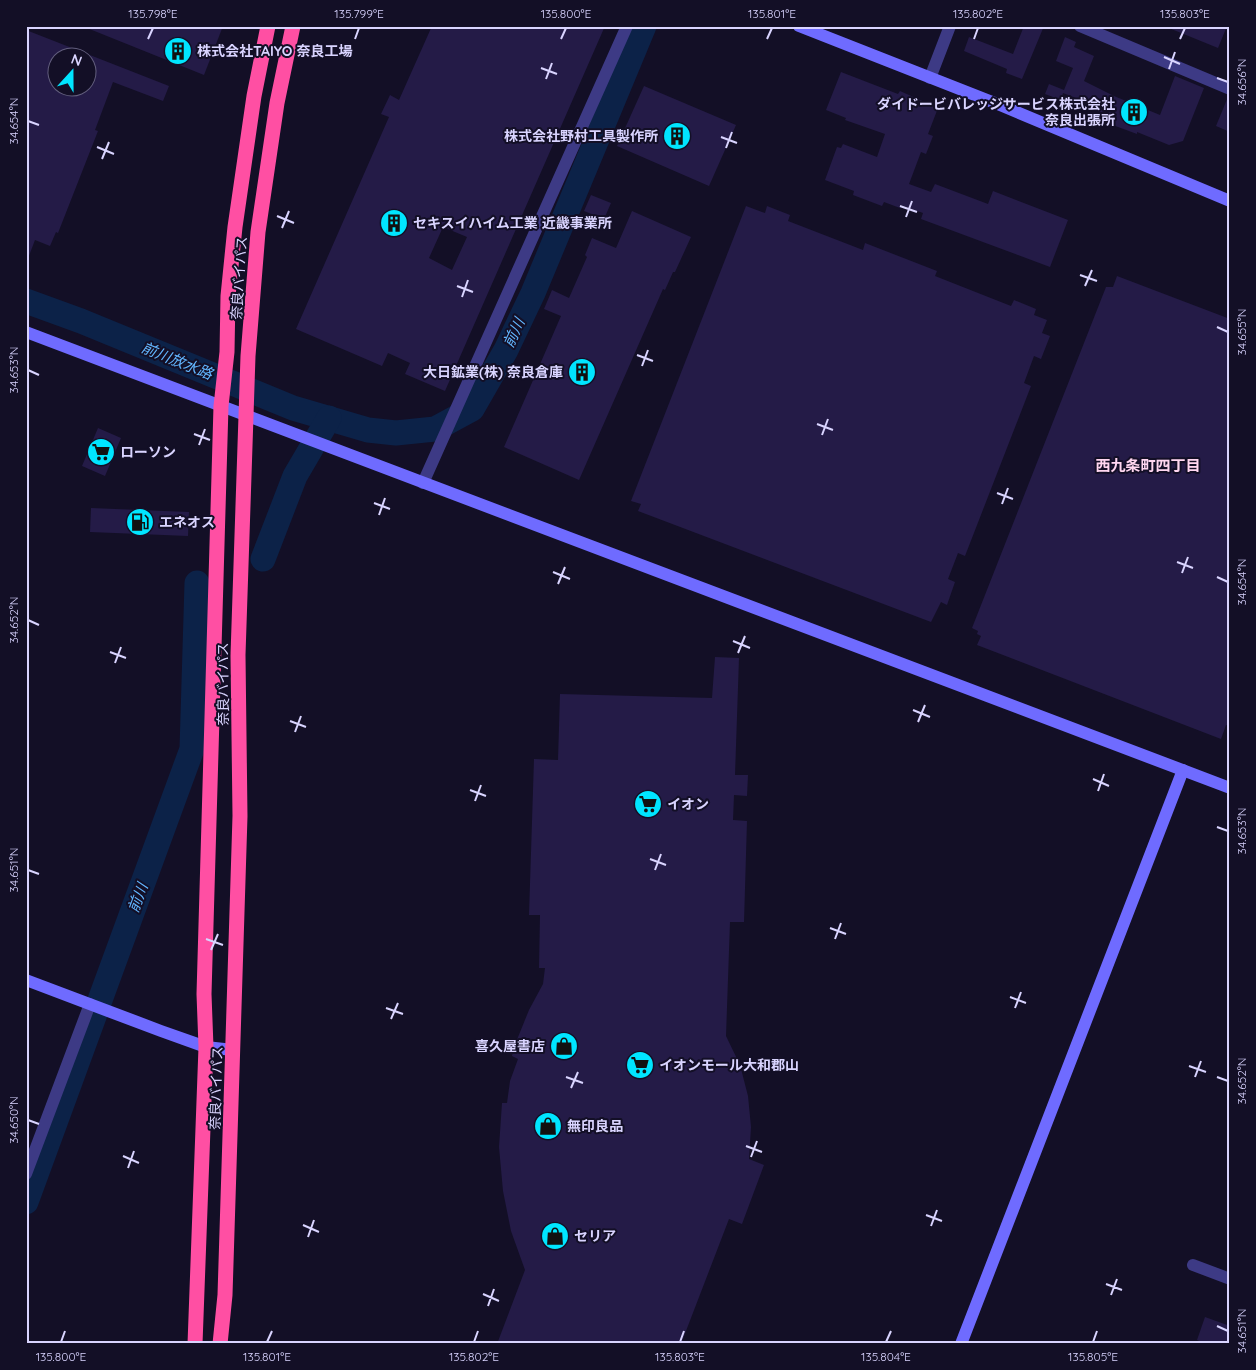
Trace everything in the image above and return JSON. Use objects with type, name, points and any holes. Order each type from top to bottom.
[{"type":"highway","name":"奈良バイパス","points":[[195,1344],[206,1047],[204,994],[222,386],[227,352],[228,296],[234,227],[254,96],[268,26]]},
{"type":"highway","name":"奈良バイパス","points":[[220,1344],[225,1295],[240,816],[238,655],[248,356],[258,232],[277,103],[292,26]]},
{"type":"street","points":[[423,483],[627,26]]},
{"type":"street","points":[[799,26],[1230,201]]},
{"type":"street","points":[[930,78],[950,26]]},
{"type":"street","points":[[1080,26],[1230,89]]},
{"type":"street","points":[[26,332],[1230,788]]},
{"type":"street","points":[[961,1344],[1183,770]]},
{"type":"street","points":[[26,980],[206,1047],[233,1050]]},
{"type":"street","points":[[26,1174],[90,1004]]},
{"type":"street","points":[[1193,1265],[1230,1279]]},
{"type":"building","name":"株式会社TAIYO 奈良工場","points":[[82,26],[223,26],[204,75]]},
{"type":"building","points":[[432,26],[605,26],[445,391],[405,374],[410,363],[388,353],[382,366],[296,329],[389,117],[381,114],[390,95],[399,100]],"holes":[[[443,227],[467,237],[452,270],[429,258]]]},
{"type":"building","points":[[1024,26],[1044,26],[1022,79],[1006,73],[1007,69],[964,51],[969,37],[1013,54]]},
{"type":"building","points":[[1164,26],[1227,26],[1218,48]]},
{"type":"building","points":[[26,30],[72,48],[48,48],[48,98],[98,98],[98,58],[169,86],[163,101],[113,82],[95,130],[98,131],[58,233],[56,232],[50,246],[35,240],[27,261]]},
{"type":"building","points":[[1065,37],[1076,42],[1074,47],[1094,56],[1084,81],[1160,115],[1175,76],[1204,88],[1183,141],[1169,145],[1137,132],[1137,134],[1110,124],[1113,117],[1095,110],[1097,106],[1063,93],[1061,100],[1045,94],[1049,84],[1064,90],[1073,68],[1056,61]]},
{"type":"building","points":[[841,72],[898,94],[900,91],[938,108],[928,134],[933,136],[926,154],[921,152],[909,184],[931,192],[935,184],[988,204],[993,191],[1068,220],[1050,267],[921,219],[923,213],[901,205],[900,208],[884,202],[882,206],[853,195],[854,191],[825,180],[837,147],[841,148],[843,144],[877,157],[885,134],[845,120],[846,118],[826,110]]},
{"type":"building","name":"株式会社野村工具製作所","points":[[644,86],[736,125],[709,186],[617,146]]},
{"type":"building","points":[[1228,97],[1230,97],[1230,132],[1216,126]]},
{"type":"building","points":[[591,195],[611,203],[604,219],[584,211]]},
{"type":"building","points":[[746,206],[765,213],[767,206],[790,215],[788,221],[863,250],[865,243],[937,271],[935,276],[1011,306],[1014,300],[1036,309],[1034,315],[1047,320],[1042,333],[1050,336],[1041,359],[1034,356],[1024,383],[1031,386],[965,556],[958,553],[948,579],[955,582],[947,605],[941,602],[931,622],[638,511],[641,504],[631,501]]},
{"type":"building","name":"大日鉱業(株) 奈良倉庫","points":[[632,211],[691,237],[675,272],[673,272],[665,290],[663,289],[579,480],[504,447],[561,316],[544,309],[552,290],[569,298],[587,257],[585,255],[592,238],[616,248]]},
{"type":"building","points":[[1117,276],[1230,319],[1230,726],[1226,725],[1221,739],[977,645],[981,636],[977,634],[978,631],[972,628],[1106,287],[1113,287]]},
{"type":"building","name":"ローソン","points":[[98,428],[121,438],[105,476],[82,466]]},
{"type":"building","points":[[91,508],[189,512],[188,536],[90,532]]},
{"type":"building","points":[[715,657],[739,658],[735,775],[748,775],[747,796],[734,795],[733,820],[747,821],[744,922],[730,922],[726,1036],[740,1065],[748,1096],[751,1127],[749,1159],[764,1165],[742,1224],[729,1219],[681,1344],[497,1344],[525,1270],[511,1231],[503,1191],[499,1147],[502,1103],[507,1103],[510,1081],[518,1059],[512,1056],[514,1047],[529,1010],[543,984],[545,968],[539,968],[540,915],[529,915],[534,759],[558,760],[560,694],[712,698]]},
{"type":"building","points":[[1205,1317],[1230,1326],[1230,1344],[1206,1344],[1197,1340]]},
{"type":"waterway","name":"前川","points":[[26,301],[81,321],[293,408],[368,430],[396,433],[435,429],[472,409],[506,350],[533,293],[644,26]]},
{"type":"waterway","name":"前川","points":[[263,559],[295,476],[329,418]]},
{"type":"waterway","name":"前川","points":[[26,1202],[192,749],[197,583]]},
{"type":"place","name":"株式会社TAIYO 奈良工場","points":[[178,51]]},
{"type":"place","name":"ダイドービバレッジサービス株式会社 奈良出張所","points":[[1134,112]]},
{"type":"place","name":"株式会社野村工具製作所","points":[[677,136]]},
{"type":"place","name":"セキスイハイム工業 近畿事業所","points":[[394,223]]},
{"type":"place","name":"大日鉱業(株) 奈良倉庫","points":[[582,372]]},
{"type":"place","name":"ローソン","points":[[101,452]]},
{"type":"place","name":"エネオス","points":[[140,522]]},
{"type":"place","name":"イオン","points":[[648,804]]},
{"type":"place","name":"喜久屋書店","points":[[564,1046]]},
{"type":"place","name":"イオンモール大和郡山","points":[[640,1065]]},
{"type":"place","name":"無印良品","points":[[548,1126]]},
{"type":"place","name":"セリア","points":[[555,1236]]},
{"type":"district","name":"西九条町四丁目","points":[[1148,466]]},
{"type":"water label","name":"前川放水路","points":[[177,361]]}]
